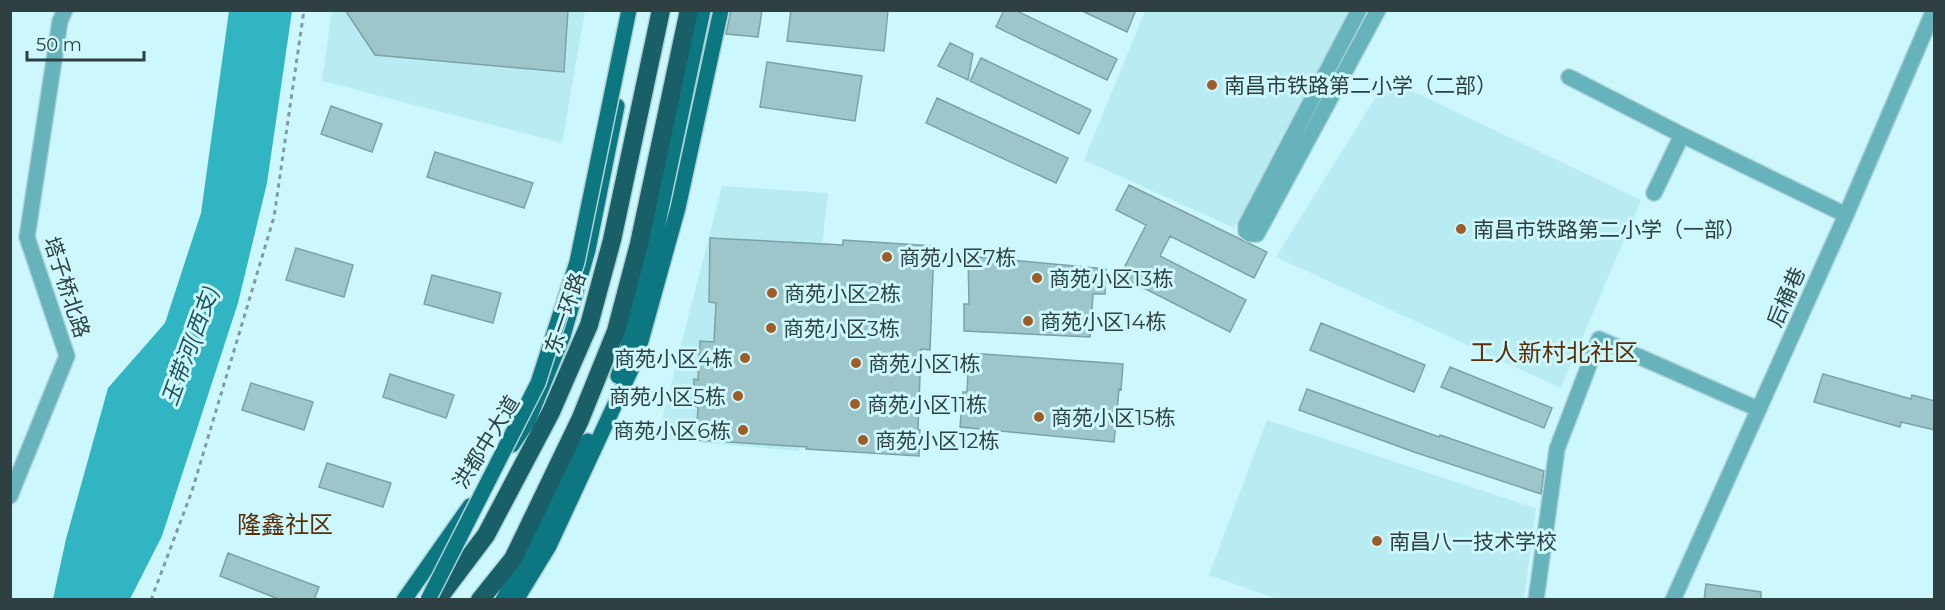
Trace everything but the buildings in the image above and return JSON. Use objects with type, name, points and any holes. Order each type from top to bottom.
[{"type":"highway","name":"东一环路","points":[[437,600],[486,535],[551,412],[589,325],[612,240],[661,10]]},
{"type":"highway","points":[[480,600],[513,559],[580,420],[616,331],[639,244],[689,10]]},
{"type":"main road","points":[[428,600],[538,383],[577,262],[629,10]]},
{"type":"main road","name":"洪都中大道","points":[[404,600],[528,421],[563,336],[588,250],[635,10]]},
{"type":"main road","points":[[503,600],[607,405],[625,357],[654,244],[703,10]]},
{"type":"main road","points":[[516,600],[549,546],[636,359],[678,208],[721,10]]},
{"type":"street","name":"塔子桥北路","points":[[10,496],[67,356],[27,237],[60,21],[65,10]]},
{"type":"street","points":[[1359,10],[1246,225],[1246,231],[1250,234],[1257,234],[1378,10]]},
{"type":"street","name":"后桶巷","points":[[1673,600],[1846,215],[1934,10]]},
{"type":"street","points":[[1569,77],[1846,215]]},
{"type":"street","points":[[1654,193],[1682,135]]},
{"type":"street","points":[[1536,600],[1557,449],[1599,339],[1758,409]]},
{"type":"path","points":[[151,600],[192,491],[274,217],[304,10]]},
{"type":"shaded area","points":[[332,11],[585,11],[562,143],[322,81]]},
{"type":"shaded area","name":"南昌市铁路第二小学（二部）","points":[[1145,11],[1349,11],[1234,228],[1084,160]]},
{"type":"shaded area","name":"南昌市铁路第二小学（一部）","points":[[1387,79],[1641,200],[1561,388],[1276,257]]},
{"type":"shaded area","points":[[722,186],[828,193],[799,451],[657,439]]},
{"type":"shaded area","name":"南昌八一技术学校","points":[[1267,420],[1536,508],[1524,599],[1278,599],[1209,575]]},
{"type":"water","name":"玉带河(西支)","points":[[229,11],[292,11],[267,183],[238,303],[162,536],[130,599],[53,599],[66,539],[108,388],[165,323],[201,213]]},
{"type":"place","name":"南昌市铁路第二小学（二部）","points":[[1212,85]]},
{"type":"place","name":"南昌市铁路第二小学（一部）","points":[[1461,229]]},
{"type":"place","name":"商苑小区7栋","points":[[887,257]]},
{"type":"place","name":"商苑小区13栋","points":[[1037,278]]},
{"type":"place","name":"商苑小区2栋","points":[[772,293]]},
{"type":"place","name":"商苑小区14栋","points":[[1028,321]]},
{"type":"place","name":"商苑小区3栋","points":[[771,328]]},
{"type":"place","name":"商苑小区4栋","points":[[745,358]]},
{"type":"place","name":"商苑小区1栋","points":[[856,363]]},
{"type":"place","name":"商苑小区5栋","points":[[738,396]]},
{"type":"place","name":"商苑小区11栋","points":[[855,404]]},
{"type":"place","name":"商苑小区15栋","points":[[1039,417]]},
{"type":"place","name":"商苑小区6栋","points":[[743,430]]},
{"type":"place","name":"商苑小区12栋","points":[[863,440]]},
{"type":"place","name":"南昌八一技术学校","points":[[1377,541]]},
{"type":"district","name":"工人新村北社区","points":[[1554,352]]},
{"type":"district","name":"隆鑫社区","points":[[285,524]]}]
